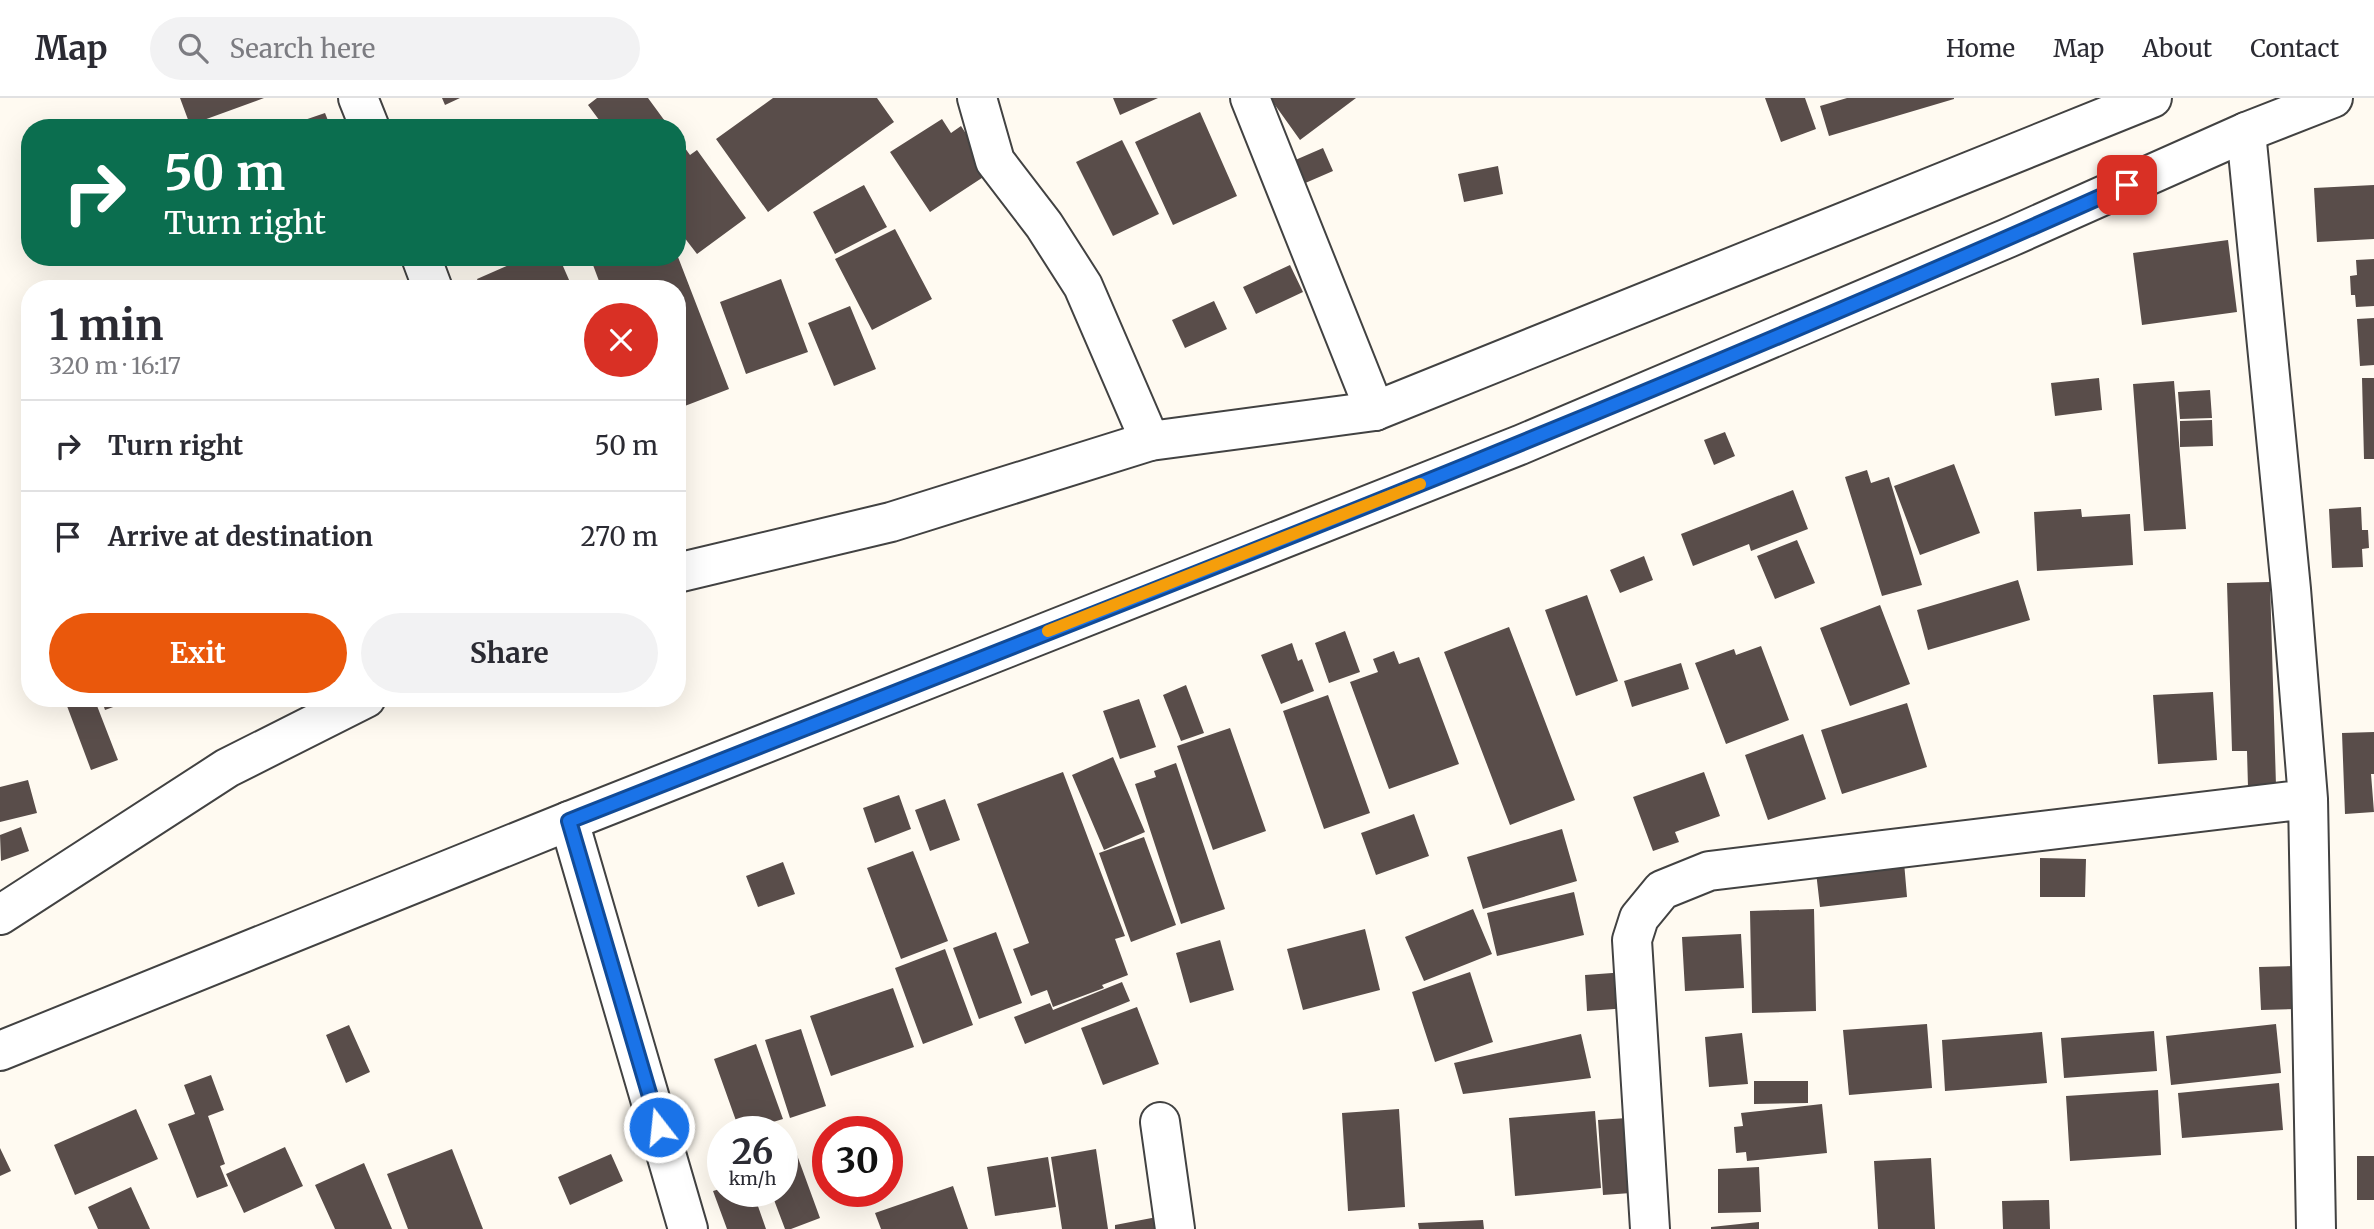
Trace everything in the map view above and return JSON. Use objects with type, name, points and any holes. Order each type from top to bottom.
[{"type":"street","points":[[358,98],[366,119]]},
{"type":"street","points":[[977,98],[995,161],[1044,225],[1083,286],[1150,441]]},
{"type":"street","points":[[1251,98],[1375,411]]},
{"type":"street","points":[[686,571],[891,522],[1150,441],[1375,411],[2152,98]]},
{"type":"street","points":[[0,1051],[569,821],[1520,445],[2008,238],[2246,132],[2333,98]]},
{"type":"street","points":[[2246,132],[2290,575],[2308,799],[2316,1229]]},
{"type":"street","points":[[0,915],[227,768],[348,707]]},
{"type":"street","points":[[1650,1229],[1632,940],[1639,918],[1662,890],[1709,871],[2308,799]]},
{"type":"street","points":[[569,821],[688,1229]]},
{"type":"street","points":[[1160,1122],[1175,1229]]},
{"type":"building","points":[[180,98],[264,98],[206,119],[188,119]]},
{"type":"building","points":[[442,98],[460,98],[445,105]]},
{"type":"building","points":[[597,98],[648,98],[663,119],[598,119],[588,105]]},
{"type":"building","points":[[773,98],[877,98],[894,122],[768,212],[716,139]]},
{"type":"building","points":[[1113,98],[1158,98],[1120,115]]},
{"type":"building","points":[[1270,98],[1356,98],[1300,140]]},
{"type":"building","points":[[1765,98],[1805,98],[1816,129],[1781,142]]},
{"type":"building","points":[[1847,98],[1954,99],[1829,136],[1820,106]]},
{"type":"building","points":[[1200,112],[1237,196],[1173,225],[1135,142]]},
{"type":"building","points":[[325,113],[327,119],[307,119]]},
{"type":"building","points":[[942,119],[951,133],[961,126],[991,172],[930,212],[890,152]]},
{"type":"building","points":[[1122,140],[1159,214],[1113,236],[1076,162]]},
{"type":"building","points":[[1323,148],[1333,171],[1303,184],[1293,161]]},
{"type":"building","points":[[686,149],[690,155],[697,150],[746,218],[697,254],[686,240]]},
{"type":"building","points":[[1498,166],[1503,194],[1464,202],[1458,174]]},
{"type":"building","points":[[864,185],[887,227],[835,254],[813,212]]},
{"type":"building","points":[[2374,185],[2374,239],[2317,242],[2314,188]]},
{"type":"building","points":[[895,229],[932,299],[872,330],[835,259]]},
{"type":"building","points":[[2228,240],[2237,312],[2142,325],[2133,253]]},
{"type":"building","points":[[2374,259],[2374,306],[2356,307],[2355,295],[2351,295],[2350,276],[2357,275],[2356,260]]},
{"type":"building","points":[[1290,265],[1303,292],[1256,314],[1243,287]]},
{"type":"building","points":[[507,266],[563,266],[569,280],[477,280]]},
{"type":"building","points":[[593,266],[681,266],[729,389],[686,406],[686,280],[599,280]]},
{"type":"building","points":[[781,279],[808,352],[746,374],[720,302]]},
{"type":"building","points":[[1214,301],[1227,329],[1185,348],[1172,320]]},
{"type":"building","points":[[850,306],[876,369],[834,386],[808,323]]},
{"type":"building","points":[[2374,318],[2374,365],[2360,366],[2357,319]]},
{"type":"building","points":[[2099,378],[2102,410],[2055,416],[2051,383]]},
{"type":"building","points":[[2362,378],[2374,378],[2374,459],[2364,459]]},
{"type":"building","points":[[2174,381],[2186,529],[2144,531],[2133,384]]},
{"type":"building","points":[[2210,390],[2212,418],[2180,419],[2178,392]]},
{"type":"building","points":[[2212,420],[2213,446],[2180,447],[2180,421]]},
{"type":"building","points":[[1725,432],[1735,456],[1714,465],[1704,440]]},
{"type":"building","points":[[1954,464],[1980,533],[1920,555],[1894,486]]},
{"type":"building","points":[[1867,470],[1871,483],[1889,477],[1922,585],[1882,596],[1845,477]]},
{"type":"building","points":[[1793,490],[1808,529],[1751,551],[1749,544],[1693,566],[1681,534]]},
{"type":"building","points":[[2361,507],[2362,530],[2368,530],[2369,548],[2362,549],[2363,567],[2332,568],[2329,509]]},
{"type":"building","points":[[2081,509],[2082,517],[2130,514],[2133,565],[2037,571],[2034,512]]},
{"type":"building","points":[[1797,540],[1815,583],[1775,599],[1757,556]]},
{"type":"building","points":[[1644,556],[1653,580],[1620,593],[1610,570]]},
{"type":"building","points":[[2018,580],[2030,620],[1928,650],[1917,610]]},
{"type":"building","points":[[2270,582],[2276,786],[2248,787],[2247,751],[2232,751],[2227,583]]},
{"type":"building","points":[[1587,595],[1618,681],[1576,696],[1545,610]]},
{"type":"building","points":[[1880,605],[1910,684],[1850,706],[1820,628]]},
{"type":"building","points":[[1509,627],[1575,800],[1510,825],[1444,652]]},
{"type":"building","points":[[1345,631],[1360,672],[1329,683],[1315,643]]},
{"type":"building","points":[[1292,643],[1298,661],[1302,659],[1314,691],[1281,704],[1261,655]]},
{"type":"building","points":[[1761,646],[1789,720],[1726,744],[1695,663],[1734,649],[1736,655]]},
{"type":"building","points":[[1394,651],[1399,664],[1419,657],[1459,764],[1389,789],[1350,682],[1378,672],[1373,659]]},
{"type":"building","points":[[1681,663],[1689,689],[1632,707],[1624,681]]},
{"type":"building","points":[[1186,685],[1204,733],[1181,741],[1163,695]]},
{"type":"building","points":[[2213,692],[2217,760],[2158,764],[2153,695]]},
{"type":"building","points":[[1328,695],[1370,813],[1324,829],[1283,711]]},
{"type":"building","points":[[1139,699],[1156,747],[1120,759],[1103,711]]},
{"type":"building","points":[[1907,703],[1927,767],[1842,794],[1821,730]]},
{"type":"building","points":[[67,707],[97,707],[118,760],[91,770]]},
{"type":"building","points":[[1230,728],[1266,831],[1213,850],[1177,746]]},
{"type":"building","points":[[2374,732],[2374,774],[2371,774],[2374,812],[2345,814],[2342,733]]},
{"type":"building","points":[[1803,734],[1826,799],[1768,820],[1745,755]]},
{"type":"building","points":[[1113,757],[1145,832],[1104,850],[1072,775]]},
{"type":"building","points":[[1176,763],[1225,909],[1181,924],[1135,784],[1156,777],[1154,771]]},
{"type":"building","points":[[1063,772],[1125,936],[1115,939],[1128,975],[1102,985],[1104,988],[1053,1007],[1047,990],[1031,996],[1013,949],[1029,943],[977,804]]},
{"type":"building","points":[[1704,772],[1720,816],[1675,832],[1679,842],[1653,851],[1633,797]]},
{"type":"building","points":[[28,780],[37,813],[0,822],[0,787]]},
{"type":"building","points":[[899,795],[911,829],[875,843],[863,808]]},
{"type":"building","points":[[945,799],[960,840],[930,851],[915,810]]},
{"type":"building","points":[[1414,814],[1429,856],[1376,875],[1361,833]]},
{"type":"building","points":[[21,827],[29,851],[1,861],[0,835]]},
{"type":"building","points":[[1562,829],[1577,881],[1483,909],[1467,857]]},
{"type":"building","points":[[1144,837],[1176,925],[1131,942],[1099,853]]},
{"type":"building","points":[[913,851],[948,941],[901,959],[867,868]]},
{"type":"building","points":[[2040,858],[2086,859],[2085,897],[2040,897]]},
{"type":"building","points":[[783,862],[795,894],[758,907],[746,876]]},
{"type":"building","points":[[1904,862],[1907,897],[1820,907],[1816,872]]},
{"type":"building","points":[[1574,892],[1584,935],[1497,956],[1487,913]]},
{"type":"building","points":[[1473,909],[1492,954],[1424,981],[1405,937]]},
{"type":"building","points":[[1814,909],[1816,1011],[1752,1013],[1750,911]]},
{"type":"building","points":[[1365,929],[1380,990],[1303,1010],[1287,949]]},
{"type":"building","points":[[996,932],[1022,1003],[979,1019],[953,948]]},
{"type":"building","points":[[1741,934],[1744,988],[1685,991],[1682,937]]},
{"type":"building","points":[[1220,940],[1234,990],[1190,1003],[1176,953]]},
{"type":"building","points":[[945,949],[973,1025],[923,1044],[895,968]]},
{"type":"building","points":[[2295,966],[2296,1009],[2261,1010],[2259,967]]},
{"type":"building","points":[[1470,972],[1493,1042],[1435,1062],[1412,992]]},
{"type":"building","points":[[1626,972],[1628,1008],[1587,1011],[1585,975]]},
{"type":"building","points":[[1122,982],[1130,1001],[1025,1044],[1014,1017],[1050,1003],[1053,1010]]},
{"type":"building","points":[[893,988],[914,1047],[831,1076],[810,1016]]},
{"type":"building","points":[[1137,1007],[1159,1064],[1103,1085],[1081,1028]]},
{"type":"building","points":[[1927,1024],[1932,1088],[1849,1095],[1843,1030]]},
{"type":"building","points":[[2276,1024],[2281,1073],[2171,1085],[2166,1036]]},
{"type":"building","points":[[349,1025],[370,1072],[346,1083],[326,1035]]},
{"type":"building","points":[[801,1029],[826,1106],[789,1116],[765,1040]]},
{"type":"building","points":[[2154,1031],[2157,1071],[2064,1078],[2061,1038]]},
{"type":"building","points":[[2042,1032],[2047,1083],[1945,1091],[1942,1040]]},
{"type":"building","points":[[1742,1033],[1748,1084],[1709,1087],[1705,1037]]},
{"type":"building","points":[[1581,1034],[1591,1078],[1463,1094],[1454,1063]]},
{"type":"building","points":[[756,1044],[782,1116],[734,1116],[714,1059]]},
{"type":"building","points":[[211,1075],[224,1110],[208,1116],[225,1164],[220,1166],[228,1186],[197,1198],[168,1124],[195,1114],[184,1085]]},
{"type":"building","points":[[1754,1081],[1808,1081],[1808,1103],[1754,1104]]},
{"type":"building","points":[[2279,1083],[2283,1130],[2182,1138],[2178,1093]]},
{"type":"building","points":[[2158,1090],[2161,1155],[2070,1161],[2066,1096]]},
{"type":"building","points":[[1822,1104],[1827,1153],[1747,1161],[1746,1152],[1736,1153],[1734,1127],[1743,1126],[1741,1113]]},
{"type":"building","points":[[136,1109],[158,1159],[75,1195],[54,1145]]},
{"type":"building","points":[[1399,1109],[1405,1207],[1348,1211],[1342,1113]]},
{"type":"building","points":[[1595,1111],[1601,1188],[1515,1196],[1509,1118]]},
{"type":"building","points":[[1627,1118],[1631,1193],[1603,1195],[1598,1120]]},
{"type":"building","points":[[285,1147],[303,1186],[244,1213],[226,1174]]},
{"type":"building","points":[[0,1148],[11,1171],[0,1176]]},
{"type":"building","points":[[452,1149],[483,1229],[408,1229],[387,1174]]},
{"type":"building","points":[[1096,1149],[1108,1229],[1062,1229],[1051,1157]]},
{"type":"building","points":[[611,1154],[623,1181],[570,1205],[558,1177]]},
{"type":"building","points":[[2357,1156],[2374,1156],[2374,1200],[2357,1200]]},
{"type":"building","points":[[1048,1157],[1056,1207],[995,1216],[987,1167]]},
{"type":"building","points":[[798,1158],[812,1196],[812,1207],[816,1207],[820,1218],[785,1229],[777,1207],[798,1207]]},
{"type":"building","points":[[1931,1158],[1935,1229],[1878,1229],[1874,1161]]},
{"type":"building","points":[[364,1163],[392,1229],[335,1229],[315,1185]]},
{"type":"building","points":[[1759,1167],[1761,1212],[1718,1213],[1718,1169]]},
{"type":"building","points":[[953,1186],[968,1229],[881,1229],[875,1213],[892,1207],[903,1207],[903,1203]]},
{"type":"building","points":[[131,1187],[150,1229],[98,1229],[88,1207]]},
{"type":"building","points":[[2049,1200],[2050,1229],[2003,1229],[2002,1201]]},
{"type":"building","points":[[719,1207],[758,1207],[766,1229],[727,1229]]},
{"type":"building","points":[[1157,1217],[1159,1229],[1115,1229],[1115,1225]]},
{"type":"building","points":[[1483,1220],[1484,1229],[1419,1229],[1418,1223]]},
{"type":"building","points":[[1759,1222],[1759,1229],[1711,1229],[1711,1227]]},
{"type":"slow traffic","points":[[1048,631],[1420,484]]},
{"type":"route","points":[[659,1127],[569,821],[1520,445],[2127,185]]}]
